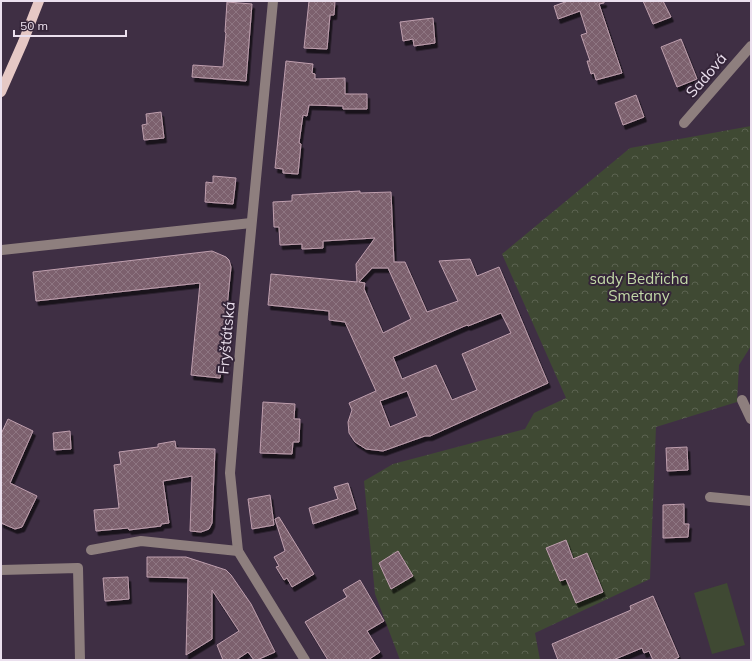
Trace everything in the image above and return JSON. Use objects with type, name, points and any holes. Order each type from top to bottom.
[{"type":"main road","points":[[1,92],[39,1]]},
{"type":"street","name":"Fryštátská","points":[[273,1],[251,224],[230,473],[238,551],[305,660]]},
{"type":"street","name":"Sadová","points":[[684,123],[751,46]]},
{"type":"street","points":[[2,250],[251,224]]},
{"type":"street","points":[[742,400],[751,419]]},
{"type":"street","points":[[710,497],[751,501]]},
{"type":"street","points":[[91,550],[141,541],[238,551]]},
{"type":"street","points":[[1,570],[78,568],[80,660]]},
{"type":"green space","name":"sady Bedřicha Smetany","points":[[751,126],[751,346],[739,365],[737,402],[656,427],[650,579],[535,633],[540,660],[400,660],[375,594],[364,481],[393,464],[525,429],[534,413],[566,398],[502,254],[630,148]]},
{"type":"green space","points":[[727,583],[745,645],[712,654],[694,593]]},
{"type":"building","points":[[309,1],[335,1],[334,15],[330,15],[327,49],[304,48]]},
{"type":"building","points":[[568,1],[604,1],[604,3],[599,4],[622,73],[596,80],[594,73],[591,74],[587,61],[590,61],[581,35],[587,33],[580,11],[558,19],[554,6]]},
{"type":"building","points":[[643,1],[663,1],[671,17],[653,24]]},
{"type":"building","points":[[227,2],[252,4],[246,81],[192,77],[193,65],[223,67]]},
{"type":"building","points":[[433,18],[435,43],[414,46],[413,39],[403,41],[400,22]]},
{"type":"building","points":[[681,39],[697,79],[677,87],[661,47]]},
{"type":"building","points":[[286,61],[313,64],[312,73],[315,74],[315,79],[345,78],[345,94],[367,94],[367,109],[343,109],[343,106],[309,105],[307,116],[303,115],[299,143],[301,144],[298,174],[283,173],[283,169],[275,168]]},
{"type":"building","points":[[636,95],[644,117],[623,125],[615,103]]},
{"type":"building","points":[[161,112],[164,138],[144,140],[142,125],[147,124],[146,114]]},
{"type":"building","points":[[213,176],[236,178],[233,204],[205,202],[206,182],[213,183]]},
{"type":"building","points":[[360,191],[360,193],[391,192],[394,262],[405,262],[427,312],[458,301],[439,261],[470,259],[477,276],[499,267],[548,383],[430,436],[425,436],[383,451],[366,449],[355,442],[349,433],[348,422],[352,410],[349,403],[376,391],[345,322],[329,320],[329,311],[268,305],[271,274],[357,282],[356,264],[375,238],[323,241],[323,248],[302,249],[302,244],[280,245],[279,227],[274,227],[273,202],[292,201],[292,195]],"holes":[[[372,268],[388,268],[411,319],[383,333],[364,289],[365,283],[359,282]],[[501,313],[511,333],[462,354],[477,390],[452,400],[436,365],[402,379],[393,357],[467,325],[468,326]],[[407,391],[417,416],[390,427],[380,401]]]},
{"type":"building","points":[[212,251],[226,257],[229,260],[231,267],[220,378],[191,375],[200,283],[36,301],[33,272]]},
{"type":"building","points":[[263,402],[295,404],[294,419],[300,419],[299,442],[293,442],[292,454],[260,453]]},
{"type":"building","points":[[8,419],[33,431],[10,483],[37,496],[22,527],[15,529],[1,523],[1,434]]},
{"type":"building","points":[[70,431],[71,449],[54,450],[53,433]]},
{"type":"building","points":[[175,441],[176,448],[215,449],[212,523],[209,529],[201,532],[190,531],[192,476],[163,481],[169,523],[161,524],[161,526],[129,530],[128,528],[96,531],[94,510],[119,508],[114,465],[121,464],[119,452],[158,447],[158,444]]},
{"type":"building","points":[[687,447],[688,470],[667,471],[666,448]]},
{"type":"building","points":[[348,483],[356,509],[313,524],[309,508],[338,499],[334,487]]},
{"type":"building","points":[[270,495],[274,525],[252,529],[248,499]]},
{"type":"building","points":[[684,504],[684,524],[689,524],[688,537],[663,538],[663,505]]},
{"type":"building","points":[[279,517],[314,574],[292,587],[287,578],[284,580],[276,567],[279,566],[274,557],[285,551],[275,519]]},
{"type":"building","points":[[566,540],[573,559],[587,553],[603,592],[576,603],[566,579],[560,581],[546,548]]},
{"type":"building","points":[[398,551],[413,576],[391,589],[379,563]]},
{"type":"building","points":[[147,557],[186,557],[226,570],[251,604],[275,652],[257,660],[254,660],[248,652],[236,660],[223,660],[217,645],[239,631],[212,590],[212,639],[186,655],[188,578],[147,577]]},
{"type":"building","points":[[128,577],[129,599],[105,601],[103,578]]},
{"type":"building","points":[[360,580],[384,621],[367,631],[380,652],[368,660],[328,660],[305,622],[347,597],[343,590]]},
{"type":"building","points":[[653,596],[679,657],[673,660],[653,660],[649,651],[644,653],[642,648],[613,660],[558,660],[552,644],[631,610],[630,606]]}]
